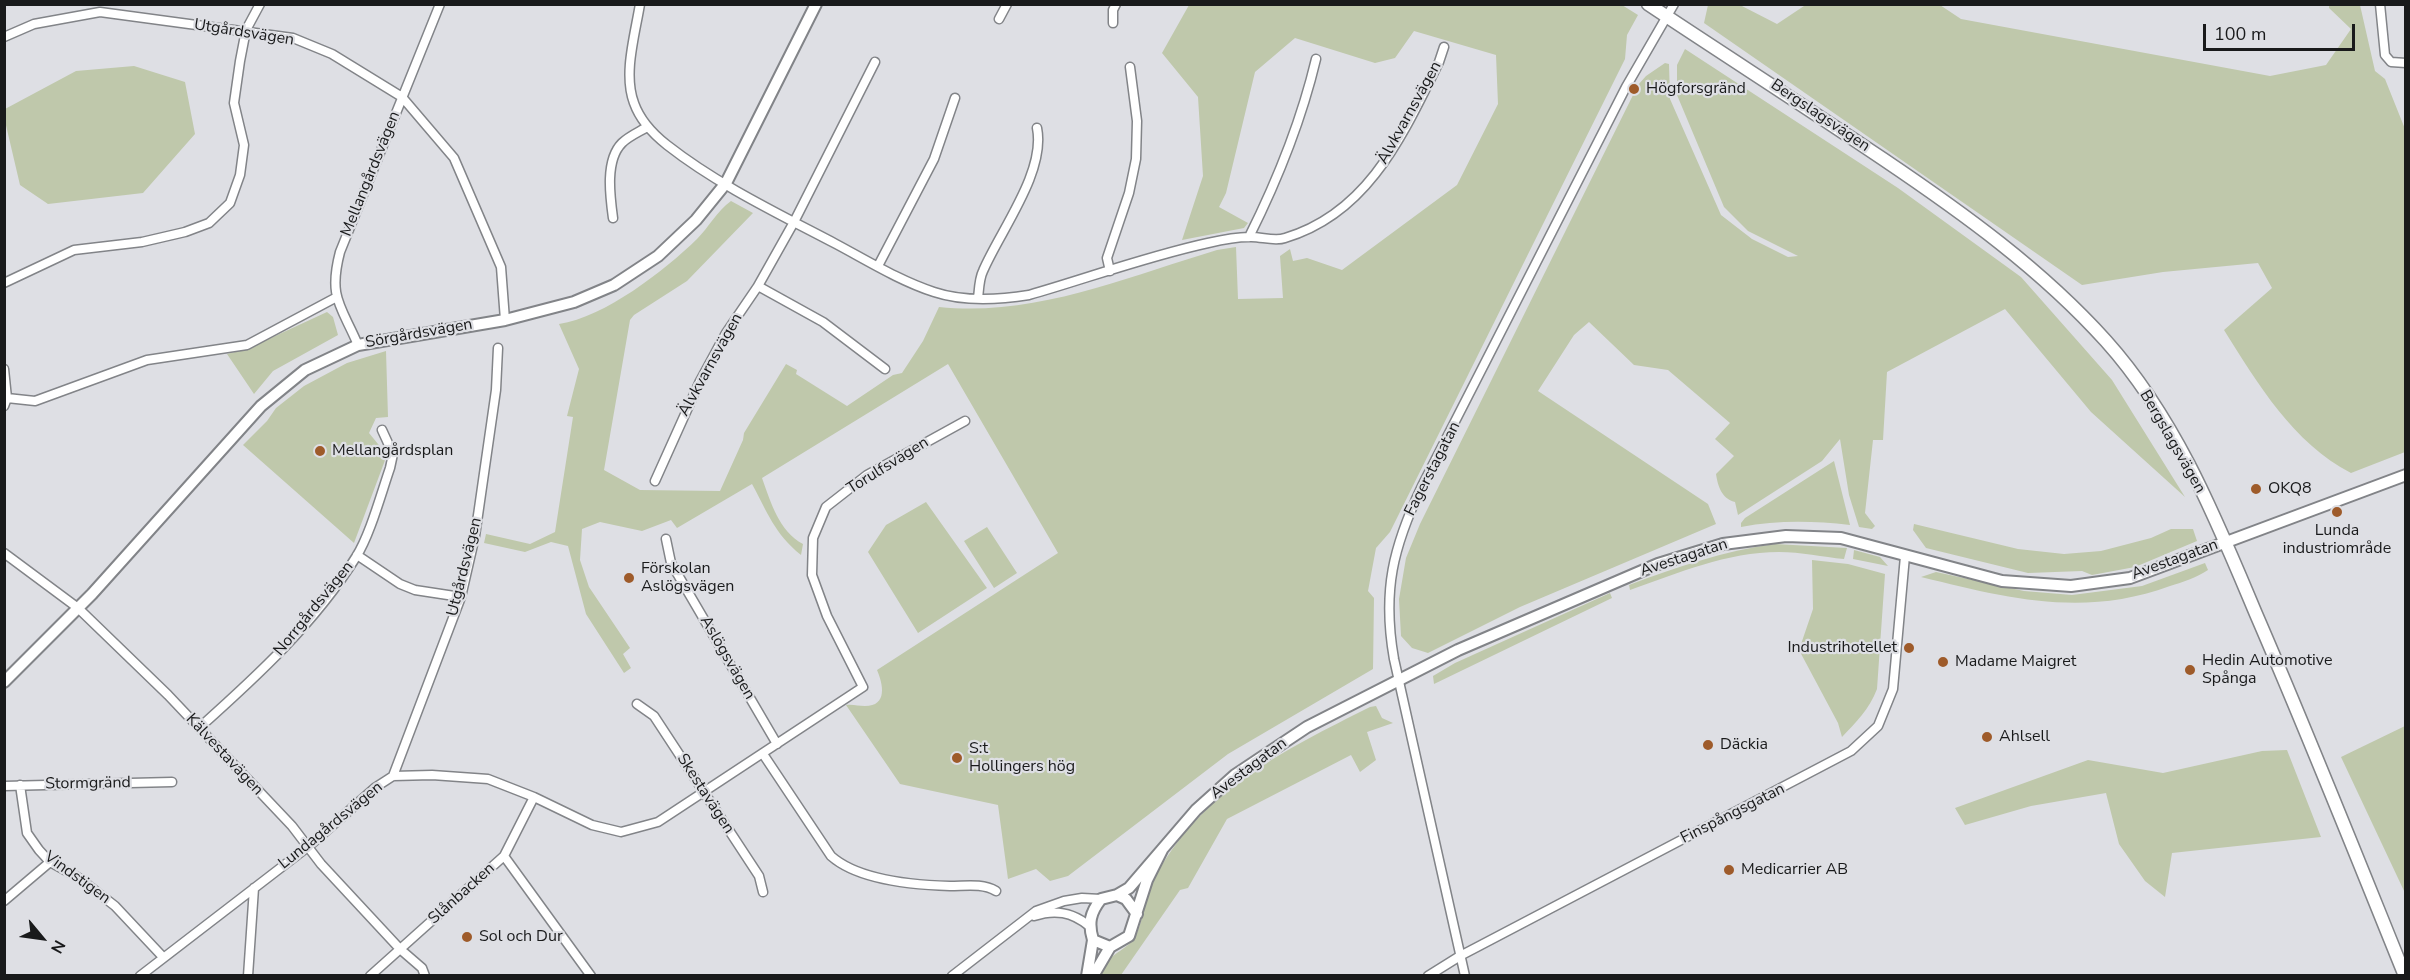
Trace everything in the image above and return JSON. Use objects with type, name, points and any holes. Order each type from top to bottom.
[{"type":"main road","name":"Bergslagsvägen","points":[[1648,4],[1760,75],[1958,210],[2043,277],[2107,342],[2151,399],[2192,470],[2292,698],[2405,975]]},
{"type":"street","points":[[4,283],[74,250],[142,242],[185,232],[209,223],[230,203],[240,175],[244,145],[234,103],[246,30],[260,4]]},
{"type":"street","name":"Mellangårdsvägen","points":[[358,345],[335,298],[334,276],[340,252],[440,4]]},
{"type":"street","name":"Älvkvarnsvägen","points":[[640,4],[629,76],[633,103],[647,127],[668,146],[794,222],[878,266],[936,293],[978,299],[1003,299],[1029,295],[1209,243],[1249,237],[1283,239],[1321,222],[1368,186],[1405,130],[1439,62],[1444,47]]},
{"type":"street","name":"Sörgårdsvägen","points":[[4,682],[78,608],[261,406],[305,370],[358,345],[506,320],[574,302],[624,279],[671,244],[696,220],[726,183],[816,4]]},
{"type":"street","points":[[999,19],[1007,4]]},
{"type":"street","points":[[1113,23],[1113,10],[1116,4]]},
{"type":"street","name":"Fagerstagatan","points":[[1465,975],[1398,680],[1389,621],[1389,588],[1396,549],[1408,517],[1626,87],[1674,4]]},
{"type":"street","points":[[2380,4],[2385,56],[2402,64]]},
{"type":"street","name":"Utgårdsvägen","points":[[4,37],[34,24],[100,8],[293,38],[332,54],[402,98],[454,158],[501,267],[506,320]]},
{"type":"street","points":[[1249,237],[1285,162],[1306,101],[1316,59]]},
{"type":"street","name":"Älvkvarnsvägen","points":[[655,480],[700,381],[726,333],[758,286],[794,222],[875,62]]},
{"type":"street","points":[[1110,271],[1107,258],[1130,193],[1136,159],[1137,121],[1130,67]]},
{"type":"street","points":[[878,266],[934,159],[955,98]]},
{"type":"street","points":[[613,218],[610,192],[614,158],[622,143],[647,127]]},
{"type":"street","points":[[978,299],[981,273],[1026,186],[1040,141],[1037,128]]},
{"type":"street","points":[[758,286],[823,322],[885,369]]},
{"type":"street","points":[[4,369],[6,402],[35,401],[147,360],[247,345],[335,298]]},
{"type":"street","name":"Utgårdsvägen","points":[[393,776],[461,597],[475,536],[496,390],[498,348]]},
{"type":"street","name":"Torulfsvägen","points":[[863,687],[827,616],[812,575],[813,538],[826,507],[867,475],[965,421]]},
{"type":"street","name":"Norrgårdsvägen","points":[[199,728],[279,653],[322,603],[357,555],[390,468],[393,454],[382,430]]},
{"type":"street","name":"Avestagatan","points":[[952,975],[1045,906],[1082,898],[1101,899],[1117,895],[1129,888],[1196,810],[1256,759],[1306,727],[1458,650],[1658,564],[1723,544],[1786,536],[1840,538],[2002,581],[2071,586],[2130,578],[2406,475]]},
{"type":"street","name":"Aslögsvägen","points":[[666,539],[671,563],[777,744]]},
{"type":"street","name":"Kälvestavägen","points":[[4,553],[78,608],[199,728],[309,846],[321,864],[400,949],[422,968],[425,975]]},
{"type":"street","points":[[357,555],[400,584],[415,590],[461,597]]},
{"type":"street","name":"Finspångsgatan","points":[[1428,975],[1460,956],[1851,752],[1878,726],[1893,689],[1905,556]]},
{"type":"street","name":"Lundagårdsvägen","points":[[140,975],[309,846],[376,787],[393,776],[432,775],[488,779],[534,796],[592,825],[621,832],[657,822],[863,687]]},
{"type":"street","name":"Skestavägen","points":[[637,704],[654,716],[759,876],[763,892]]},
{"type":"street","points":[[763,754],[831,856],[842,866],[856,873],[948,886],[987,886],[996,891]]},
{"type":"street","name":"Stormgränd","points":[[4,786],[172,782]]},
{"type":"street","name":"Vindstigen","points":[[20,785],[27,833],[50,862],[79,878],[115,906],[162,956]]},
{"type":"street","name":"Slånbacken","points":[[370,975],[504,856],[534,796]]},
{"type":"street","name":"Avestagatan","points":[[1093,975],[1110,947],[1129,936],[1147,880],[1162,850]]},
{"type":"street","points":[[504,856],[591,975]]},
{"type":"street","points":[[4,901],[50,862]]},
{"type":"street","points":[[248,975],[254,888]]},
{"type":"street","points":[[1117,895],[1126,899],[1137,914]]},
{"type":"street","points":[[1087,975],[1093,940],[1089,926],[1091,916],[1101,899]]},
{"type":"street","name":"Avestagatan","points":[[1028,918],[1054,912],[1066,913],[1079,917],[1089,926]]},
{"type":"street","points":[[1093,940],[1110,947]]},
{"type":"green space","points":[[1807,4],[1940,5],[1961,19],[2270,76],[2326,65],[2351,29],[2329,8],[2329,5],[2360,5],[2375,71],[2385,79],[2405,129],[2405,452],[2351,473],[2311,446],[2278,410],[2224,330],[2272,288],[2258,263],[2163,272],[2082,285],[1704,23],[1708,5],[1740,5],[1777,24]]},
{"type":"green space","points":[[1189,5],[1622,5],[1638,15],[1627,35],[1625,59],[1390,532],[1376,548],[1368,591],[1374,598],[1373,669],[1228,754],[1068,876],[1050,881],[1036,869],[1008,879],[998,805],[900,784],[846,705],[865,706],[877,702],[882,688],[877,670],[1058,553],[948,364],[762,478],[782,524],[803,544],[801,555],[778,531],[752,484],[677,528],[671,520],[642,531],[600,522],[582,529],[580,560],[589,587],[630,648],[623,654],[631,668],[624,673],[586,614],[568,546],[551,542],[525,552],[484,543],[486,534],[530,544],[555,532],[573,417],[567,416],[579,369],[559,324],[577,320],[595,312],[633,291],[668,265],[697,239],[721,209],[731,201],[753,213],[687,281],[634,315],[630,320],[604,470],[640,490],[720,491],[744,433],[786,364],[797,370],[796,374],[847,406],[893,375],[902,373],[923,341],[939,307],[975,309],[1045,300],[1115,283],[1217,250],[1236,247],[1238,299],[1283,298],[1280,256],[1290,249],[1293,261],[1307,258],[1342,270],[1457,185],[1498,104],[1496,55],[1414,31],[1395,58],[1375,63],[1295,38],[1255,72],[1226,193],[1219,207],[1248,223],[1244,228],[1182,240],[1203,176],[1198,97],[1162,53]]},
{"type":"green space","points":[[1685,49],[1898,188],[2021,277],[2112,380],[2185,497],[2091,412],[2005,309],[1887,372],[1883,440],[1873,440],[1865,513],[1875,526],[1872,529],[1859,527],[1849,495],[1840,439],[1822,461],[1738,515],[1735,502],[1726,498],[1721,491],[1716,474],[1734,456],[1715,439],[1730,423],[1668,370],[1634,365],[1589,322],[1574,335],[1538,391],[1708,504],[1716,524],[1520,607],[1428,653],[1412,648],[1401,636],[1399,599],[1406,558],[1420,524],[1638,85],[1646,76],[1665,63],[1669,64],[1670,99],[1721,215],[1752,239],[1788,257],[1798,256],[1748,231],[1724,207],[1677,95],[1677,65]]},
{"type":"green space","points":[[134,66],[185,82],[195,134],[143,193],[48,204],[20,185],[5,121],[5,109],[76,71]]},
{"type":"green space","points":[[327,312],[333,317],[338,335],[273,371],[254,394],[227,354],[247,349]]},
{"type":"green space","points":[[386,351],[388,417],[376,418],[369,433],[387,455],[354,543],[243,445],[267,421],[276,408],[304,386],[347,363]]},
{"type":"green space","points":[[1834,461],[1850,525],[1795,522],[1741,527],[1745,518]]},
{"type":"green space","points":[[926,502],[987,588],[918,633],[868,552],[886,525]]},
{"type":"green space","points":[[1914,524],[2018,549],[2064,554],[2101,551],[2151,538],[2171,529],[2193,529],[2197,541],[2135,567],[2092,575],[2082,571],[2028,573],[1926,548],[1913,530]]},
{"type":"green space","points":[[987,527],[1017,573],[994,588],[964,541]]},
{"type":"green space","points":[[1775,544],[1847,548],[1844,559],[1787,552],[1741,556],[1703,565],[1630,590],[1629,585],[1683,566],[1719,555]]},
{"type":"green space","points":[[1854,550],[1880,557],[1888,566],[1853,559]]},
{"type":"green space","points":[[1812,560],[1848,564],[1885,574],[1877,689],[1866,709],[1842,737],[1838,723],[1799,650],[1813,609]]},
{"type":"green space","points":[[2205,563],[2208,570],[2194,578],[2138,596],[2076,603],[2015,598],[1921,577],[1936,572],[2024,591],[2072,595],[2142,586]]},
{"type":"green space","points":[[1610,593],[1612,598],[1434,684],[1433,676],[1455,663]]},
{"type":"green space","points":[[1376,706],[1382,718],[1393,723],[1367,732],[1376,760],[1360,772],[1351,755],[1227,819],[1188,888],[1180,890],[1121,975],[1099,976],[1107,961],[1133,940],[1153,881],[1172,849],[1195,822],[1247,776],[1276,757],[1338,723]]},
{"type":"green space","points":[[2405,726],[2405,893],[2341,757]]},
{"type":"green space","points":[[2287,750],[2321,837],[2172,853],[2165,897],[2145,881],[2119,844],[2106,793],[2031,806],[1965,825],[1955,808],[2088,760],[2163,773],[2262,751]]},
{"type":"place","name":"Högforsgränd","points":[[1634,89]]},
{"type":"place","name":"Mellangårdsplan","points":[[320,451]]},
{"type":"place","name":"OKQ8","points":[[2256,489]]},
{"type":"place","name":"Lunda industriområde","points":[[2337,512]]},
{"type":"place","name":"Förskolan Aslögsvägen","points":[[629,578]]},
{"type":"place","name":"Industrihotellet","points":[[1909,648]]},
{"type":"place","name":"Madame Maigret","points":[[1943,662]]},
{"type":"place","name":"Hedin Automotive Spånga","points":[[2190,670]]},
{"type":"place","name":"Ahlsell","points":[[1987,737]]},
{"type":"place","name":"Däckia","points":[[1708,745]]},
{"type":"place","name":"S:t Hollingers hög","points":[[957,758]]},
{"type":"place","name":"Medicarrier AB","points":[[1729,870]]},
{"type":"place","name":"Sol och Dur","points":[[467,937]]}]
